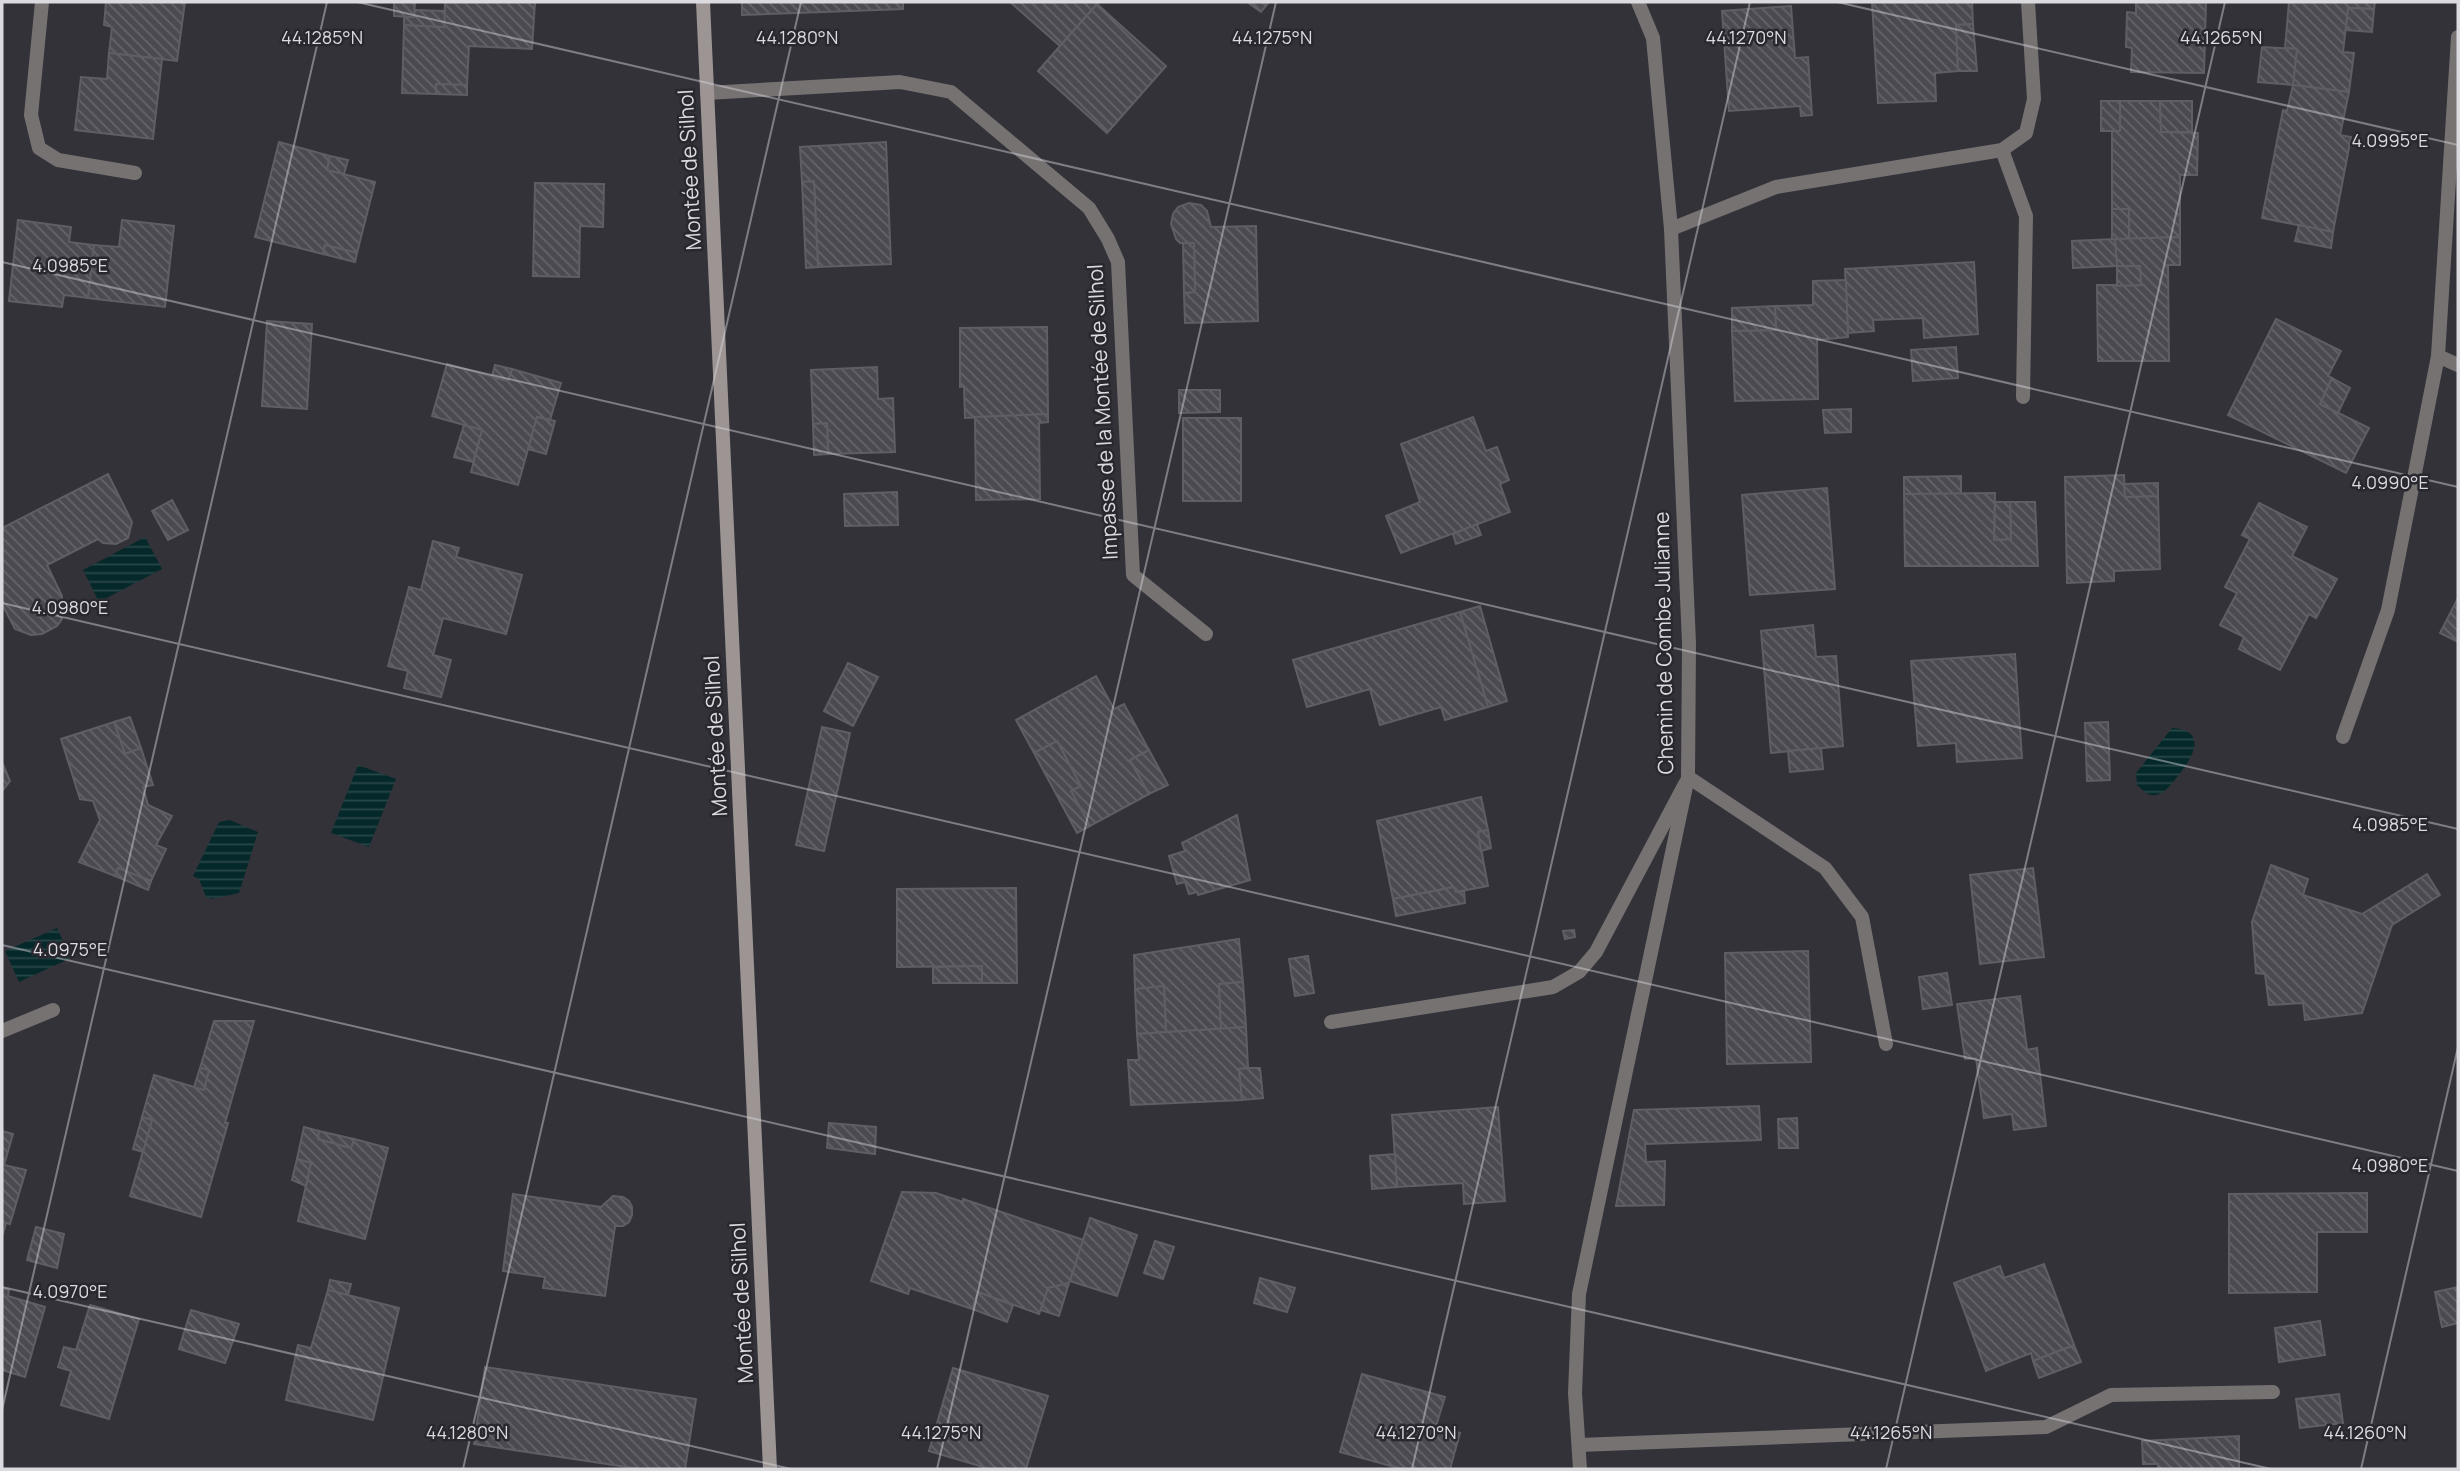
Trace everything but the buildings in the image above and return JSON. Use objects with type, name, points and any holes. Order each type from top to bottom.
[{"type":"main road","name":"Montée de Silhol","points":[[704,2],[770,1469]]},
{"type":"street","points":[[42,2],[31,115],[38,148],[58,160],[135,173]]},
{"type":"street","name":"Chemin de Combe Julianne","points":[[1580,1469],[1575,1393],[1579,1294],[1688,777],[1689,643],[1671,229],[1653,38],[1638,2]]},
{"type":"street","points":[[1671,229],[1776,187],[2002,150],[2026,133],[2034,99],[2028,2]]},
{"type":"street","points":[[2343,737],[2388,610],[2438,356],[2458,37]]},
{"type":"street","name":"Impasse de la Montée de Silhol","points":[[707,93],[900,82],[951,92],[1089,208],[1118,262],[1133,575],[1206,634]]},
{"type":"street","points":[[2002,150],[2026,216],[2023,397]]},
{"type":"street","points":[[2438,356],[2458,365]]},
{"type":"street","points":[[1331,1022],[1553,987],[1579,972],[1596,952],[1688,777],[1825,868],[1862,917],[1886,1044]]},
{"type":"street","points":[[2,1031],[53,1010]]},
{"type":"street","points":[[1578,1445],[2046,1427],[2111,1395],[2273,1392]]},
{"type":"shaded area","points":[[145,537],[162,569],[99,602],[83,570]]},
{"type":"shaded area","points":[[2172,728],[2190,733],[2194,744],[2193,751],[2170,786],[2160,794],[2150,795],[2137,785],[2136,773]]},
{"type":"shaded area","points":[[358,765],[396,779],[369,847],[331,833]]},
{"type":"shaded area","points":[[230,820],[258,832],[239,893],[212,899],[206,897],[199,879],[193,876],[219,822]]},
{"type":"shaded area","points":[[57,928],[71,958],[19,982],[5,951]]}]
